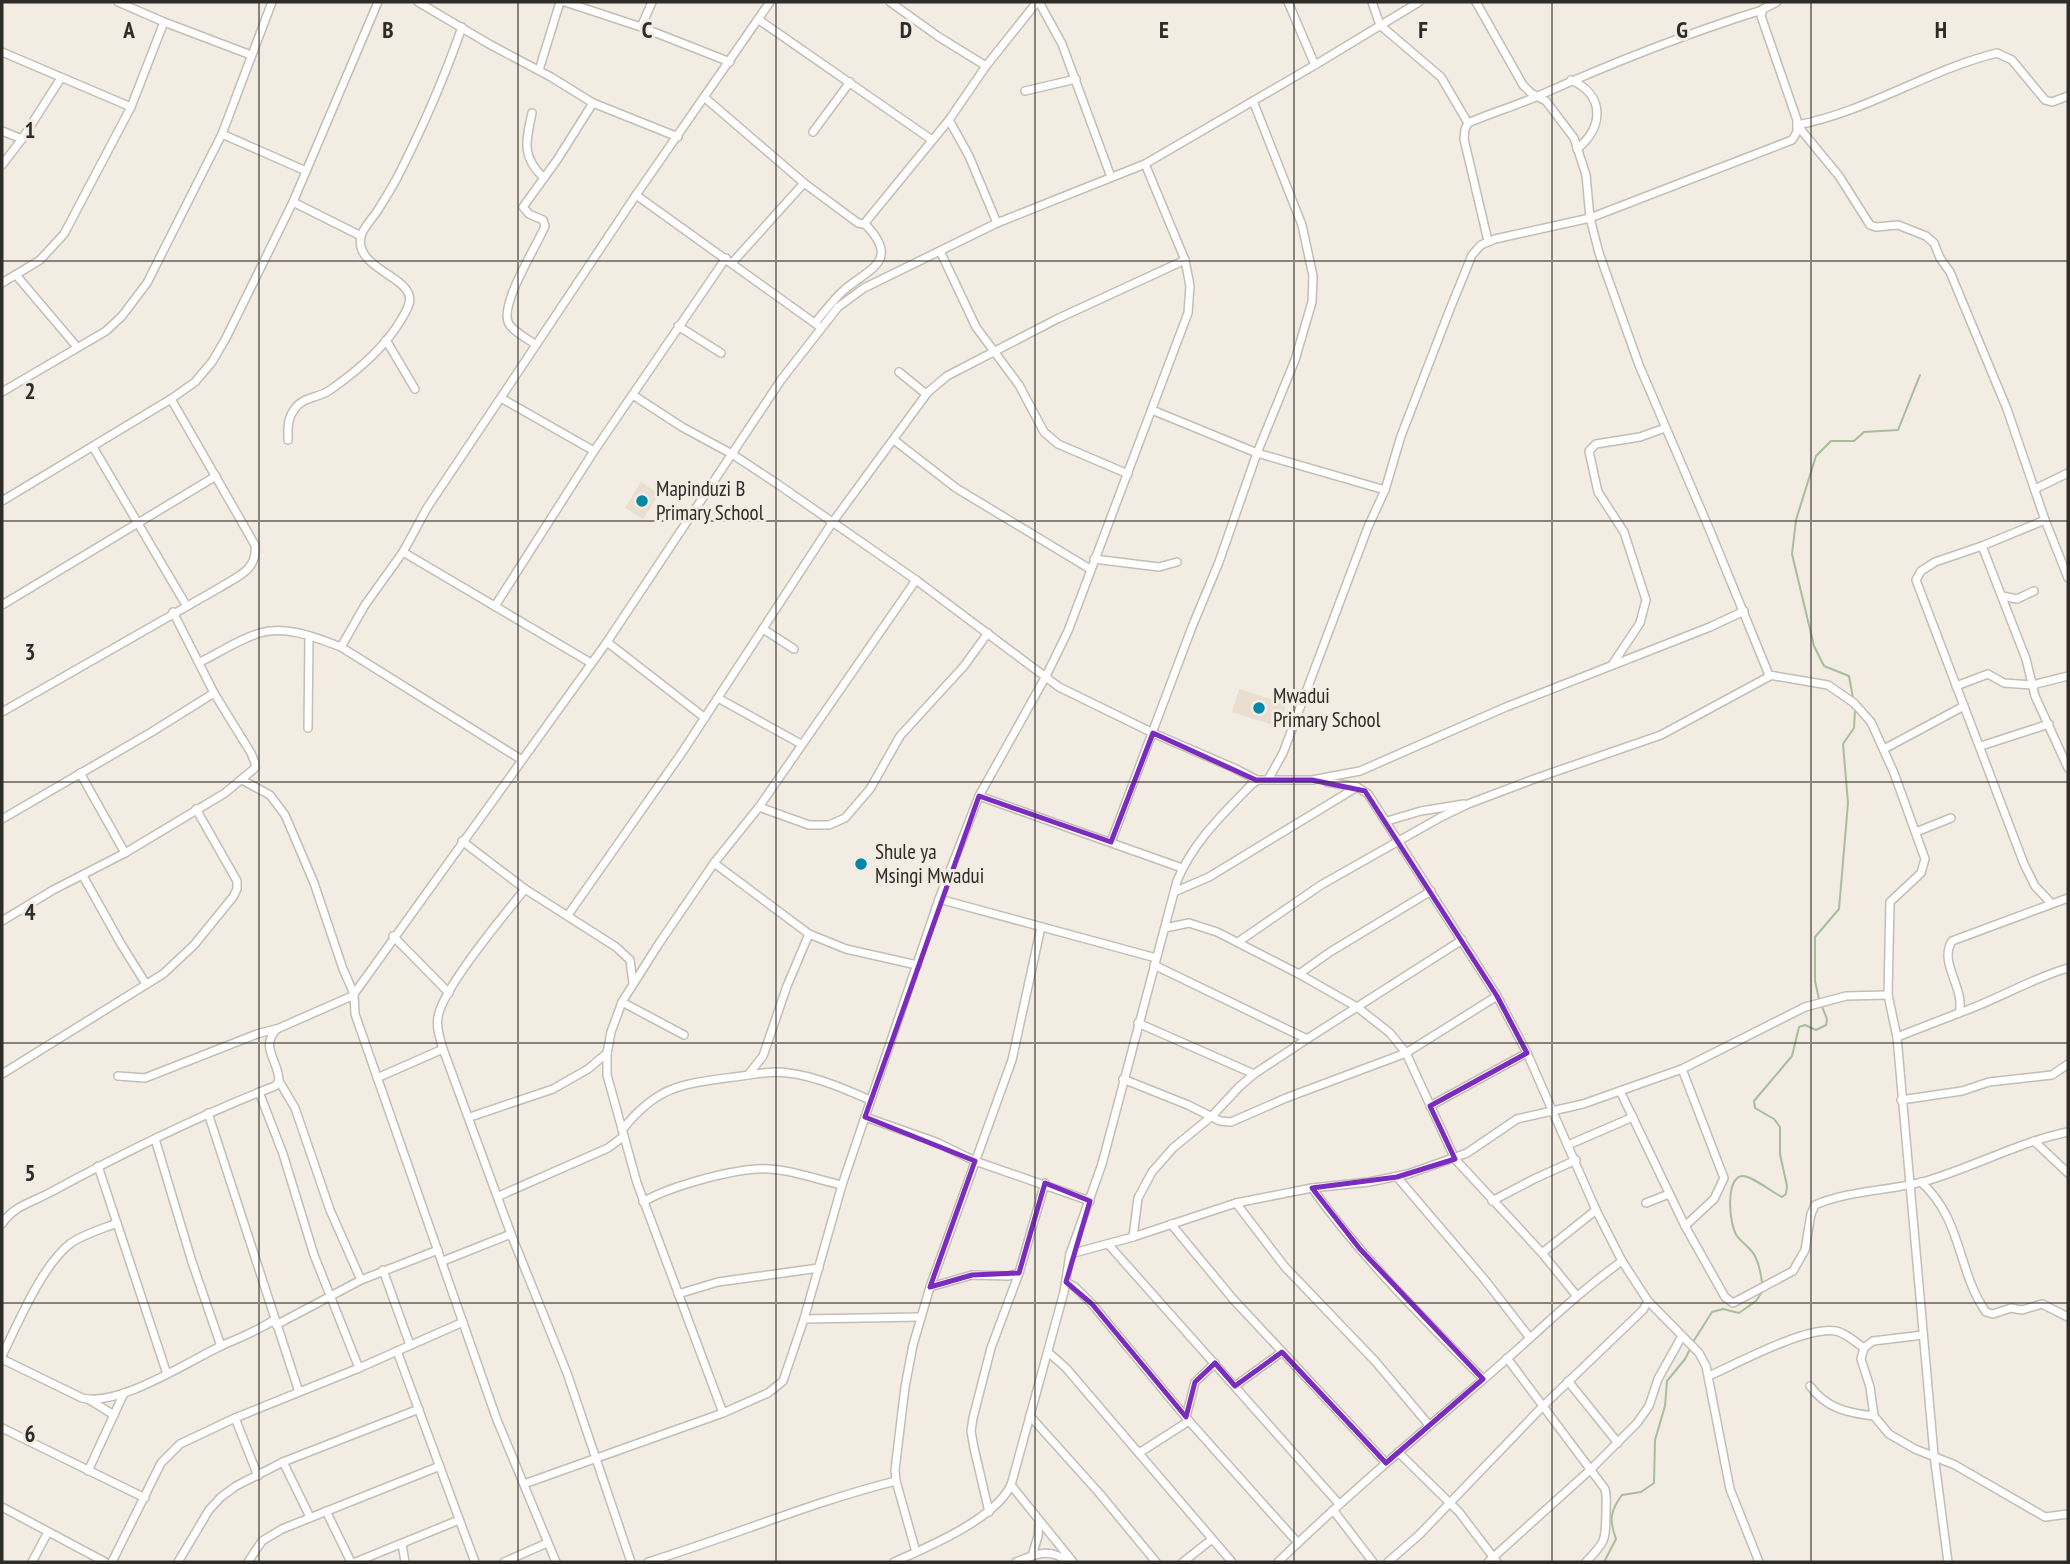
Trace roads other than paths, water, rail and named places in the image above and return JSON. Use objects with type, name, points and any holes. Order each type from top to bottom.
[{"type":"street","points":[[118,2],[251,55]]},
{"type":"street","points":[[2,392],[106,331],[136,300],[222,134],[272,2]]},
{"type":"street","points":[[2,501],[171,399],[195,382],[212,362],[293,202],[378,2]]},
{"type":"street","points":[[418,2],[593,103],[678,137]]},
{"type":"street","points":[[539,70],[562,2],[641,27],[730,62]]},
{"type":"street","points":[[641,27],[652,2]]},
{"type":"street","points":[[341,647],[365,605],[403,552],[427,508],[636,195],[770,2]]},
{"type":"street","points":[[890,2],[986,66]]},
{"type":"street","points":[[865,224],[949,120],[986,66],[1038,2],[1054,29],[1076,79],[1111,177]]},
{"type":"street","points":[[1288,2],[1315,65]]},
{"type":"street","points":[[1372,2],[1380,25],[1441,77],[1468,123],[1464,139],[1488,241]]},
{"type":"street","points":[[817,325],[864,288],[997,223],[1144,164],[1419,2]]},
{"type":"street","points":[[1476,2],[1517,76],[1528,91],[1546,101],[1571,132],[1586,175],[1590,218],[1599,253],[1639,365],[1770,676]]},
{"type":"street","points":[[1468,123],[1571,80],[1777,2]]},
{"type":"street","points":[[1763,9],[1762,20],[1797,125],[1839,176],[1870,225],[1908,227],[1932,241],[1954,278],[2007,409],[2068,579]]},
{"type":"street","points":[[759,19],[932,140]]},
{"type":"street","points":[[2,283],[40,260],[64,233],[131,107],[164,22]]},
{"type":"street","points":[[289,440],[288,424],[295,408],[308,398],[329,391],[351,373],[386,340],[402,320],[410,298],[408,292],[365,255],[361,236],[387,195],[425,120],[462,27]]},
{"type":"street","points":[[2,52],[131,107]]},
{"type":"street","points":[[1797,125],[1841,115],[1888,94],[1997,53],[2012,60],[2045,100],[2056,101],[2068,96]]},
{"type":"street","points":[[2,166],[61,78]]},
{"type":"street","points":[[1025,91],[1076,79]]},
{"type":"street","points":[[1571,80],[1587,88],[1596,109],[1592,133],[1577,149]]},
{"type":"street","points":[[813,132],[850,82]]},
{"type":"street","points":[[118,1076],[145,1078],[257,1034],[277,1029],[353,995],[607,642],[817,325],[844,290],[869,274],[877,264],[881,257],[880,247],[865,224],[858,223],[804,183],[704,97]]},
{"type":"street","points":[[1111,842],[1303,338],[1312,302],[1314,287],[1302,225],[1253,101]]},
{"type":"street","points":[[536,345],[510,326],[506,315],[515,287],[545,226],[543,219],[529,214],[523,207],[593,103]]},
{"type":"street","points":[[532,113],[527,138],[529,160],[544,178]]},
{"type":"street","points":[[949,120],[970,156],[997,223]]},
{"type":"street","points":[[1269,778],[1283,753],[1368,527],[1385,490],[1401,436],[1472,255],[1488,241],[1590,218],[1787,143],[1794,138],[1797,125]]},
{"type":"street","points":[[2,131],[22,139]]},
{"type":"street","points":[[222,134],[306,171]]},
{"type":"street","points":[[524,1484],[723,1413],[768,1393],[783,1381],[864,1117],[939,899],[979,796],[1068,631],[1188,313],[1190,286],[1185,260],[1144,164]]},
{"type":"street","points":[[495,606],[678,326],[729,260],[804,183]]},
{"type":"street","points":[[636,195],[817,325]]},
{"type":"street","points":[[293,202],[361,236]]},
{"type":"street","points":[[940,251],[976,327],[1019,385],[1044,432],[1074,452],[1128,474]]},
{"type":"street","points":[[568,915],[705,718],[832,523],[926,394],[947,376],[1057,319],[1185,260]]},
{"type":"street","points":[[16,275],[77,347]]},
{"type":"street","points":[[678,326],[721,352]]},
{"type":"street","points":[[386,340],[415,389]]},
{"type":"street","points":[[899,372],[926,394]]},
{"type":"street","points":[[633,395],[682,427],[732,454],[916,580],[1059,687],[1257,780]]},
{"type":"street","points":[[501,398],[594,451]]},
{"type":"street","points":[[2,712],[243,573],[252,564],[256,556],[255,545],[171,399]]},
{"type":"street","points":[[1152,410],[1257,453],[1385,490]]},
{"type":"street","points":[[1611,665],[1640,623],[1646,600],[1644,586],[1624,532],[1598,492],[1590,451],[1597,444],[1640,437],[1665,428]]},
{"type":"street","points":[[894,440],[956,488],[1090,569]]},
{"type":"street","points":[[93,447],[186,605]]},
{"type":"street","points":[[2035,489],[2068,473]]},
{"type":"street","points":[[2,605],[216,476]]},
{"type":"street","points":[[2045,520],[1935,562],[1921,571],[1916,580],[2026,870],[2035,886],[2051,903]]},
{"type":"street","points":[[1982,546],[2026,659],[2032,685],[2067,763]]},
{"type":"street","points":[[403,552],[591,663]]},
{"type":"street","points":[[1094,559],[1159,567],[1177,562]]},
{"type":"street","points":[[723,1413],[643,1202],[607,1075],[607,1053],[622,1002],[632,983],[714,863],[759,807],[916,580]]},
{"type":"street","points":[[2002,596],[2017,599],[2035,591]]},
{"type":"street","points":[[1312,780],[1360,771],[1500,710],[1744,611]]},
{"type":"street","points":[[2,920],[125,853],[242,780],[255,768],[255,763],[214,693],[173,612]]},
{"type":"street","points":[[764,629],[794,649]]},
{"type":"street","points":[[200,662],[260,633],[272,631],[309,636],[341,647],[522,760]]},
{"type":"street","points":[[759,807],[796,822],[817,827],[837,823],[845,818],[870,789],[900,736],[964,666],[988,633]]},
{"type":"street","points":[[308,728],[309,636]]},
{"type":"street","points":[[607,642],[705,718]]},
{"type":"street","points":[[1956,686],[1988,674],[2001,682],[2032,685],[2068,676]]},
{"type":"street","points":[[1238,942],[1321,885],[1468,804],[1661,735],[1770,676],[1812,681],[1834,689],[1854,703],[1871,722],[1884,749],[1924,859],[1924,866],[1913,882],[1890,902],[1888,995],[1897,1037],[1934,1455],[1948,1562]]},
{"type":"street","points":[[2,819],[214,693]]},
{"type":"street","points":[[718,698],[801,744]]},
{"type":"street","points":[[1884,749],[1965,706]]},
{"type":"street","points":[[1981,746],[2049,724]]},
{"type":"street","points":[[80,773],[125,853]]},
{"type":"street","points":[[894,1562],[989,1512],[1006,1496],[1048,1352],[1066,1282],[1070,1254],[1102,1164],[1182,868],[1212,826],[1257,780],[1269,778],[1312,780],[1357,787],[1368,794],[1497,996],[1527,1053],[1596,1210],[1622,1261],[1648,1301],[1702,1357],[1709,1376],[1730,1489],[1759,1562]]},
{"type":"street","points":[[242,780],[270,795],[285,815],[314,883],[353,995],[355,1014],[496,1420],[556,1562]]},
{"type":"street","points":[[1174,892],[1209,877],[1357,787]]},
{"type":"street","points":[[979,796],[1182,868]]},
{"type":"street","points":[[1387,821],[1438,807],[1468,804]]},
{"type":"street","points":[[2,1074],[163,975],[194,945],[233,897],[237,881],[196,809]]},
{"type":"street","points":[[1916,832],[1951,818]]},
{"type":"street","points":[[462,841],[524,889],[625,954],[630,960],[632,983]]},
{"type":"street","points":[[714,863],[810,934],[846,949],[918,965]]},
{"type":"street","points":[[83,876],[146,984]]},
{"type":"street","points":[[524,889],[466,966],[438,1014],[437,1027],[511,1234],[568,1373],[631,1562]]},
{"type":"street","points":[[1299,974],[1330,952],[1431,891]]},
{"type":"street","points":[[1959,1013],[1960,998],[1948,955],[1952,941],[2068,898]]},
{"type":"street","points":[[939,899],[1155,962],[1307,1039]]},
{"type":"street","points":[[1165,928],[1196,924],[1238,942],[1357,1007],[1390,1033],[1406,1053],[1455,1158],[1492,1202],[1542,1253],[1576,1295]]},
{"type":"street","points":[[916,1552],[895,1470],[913,1345],[930,1287],[1012,1060],[1041,927]]},
{"type":"street","points":[[747,1075],[763,1056],[787,986],[810,934]]},
{"type":"street","points":[[393,936],[449,993]]},
{"type":"street","points":[[1133,1237],[1138,1198],[1147,1179],[1173,1148],[1254,1074],[1462,940]]},
{"type":"street","points":[[1897,1037],[1995,999],[2037,978],[2068,968]]},
{"type":"street","points":[[1070,1254],[1133,1237],[1236,1203],[1312,1188],[1396,1177],[1467,1153],[1514,1120],[1532,1114],[1553,1112],[1682,1069],[1805,1007],[1846,996],[1888,995]]},
{"type":"street","points":[[1123,1079],[1212,1115],[1220,1121],[1231,1122],[1286,1098],[1406,1053],[1497,996]]},
{"type":"street","points":[[622,1002],[684,1035]]},
{"type":"street","points":[[1138,1023],[1254,1074]]},
{"type":"street","points":[[277,1029],[268,1042],[279,1074],[279,1082],[295,1108],[326,1200],[361,1279]]},
{"type":"street","points":[[377,1078],[443,1049]]},
{"type":"street","points":[[470,1117],[553,1089],[588,1069],[607,1053]]},
{"type":"street","points":[[1430,1106],[1527,1053]]},
{"type":"street","points":[[1901,1100],[1962,1091],[1989,1082],[2052,1075],[2068,1064]]},
{"type":"street","points":[[1682,1069],[1724,1178],[1714,1199],[1685,1226]]},
{"type":"street","points":[[499,1196],[598,1152],[623,1133],[644,1104],[685,1084],[775,1072],[796,1074],[870,1100]]},
{"type":"street","points":[[2,1224],[18,1208],[98,1166],[279,1082]]},
{"type":"street","points":[[1620,1091],[1685,1226],[1726,1299],[1735,1303],[1793,1271],[1805,1250],[1815,1205],[1922,1182],[2034,1141],[2068,1132]]},
{"type":"street","points":[[259,1092],[283,1154],[330,1297],[359,1368]]},
{"type":"street","points":[[208,1113],[299,1392]]},
{"type":"street","points":[[864,1117],[936,1142],[975,1161],[1045,1183],[1090,1201]]},
{"type":"street","points":[[1568,1145],[1633,1117]]},
{"type":"street","points":[[155,1139],[192,1262],[221,1346]]},
{"type":"street","points":[[2034,1141],[2068,1173]]},
{"type":"street","points":[[1492,1202],[1534,1178],[1576,1160]]},
{"type":"street","points":[[98,1166],[167,1374]]},
{"type":"street","points":[[643,1202],[658,1193],[695,1182],[757,1169],[785,1172],[842,1185]]},
{"type":"street","points":[[1396,1177],[1485,1280],[1530,1338]]},
{"type":"street","points":[[1922,1182],[1934,1193],[1949,1218],[1977,1296],[1986,1312],[1993,1314],[2011,1308],[2022,1310],[2042,1304],[2068,1317]]},
{"type":"street","points":[[989,1512],[971,1431],[991,1348],[1019,1273],[1045,1183]]},
{"type":"street","points":[[1312,1188],[1349,1237],[1483,1379]]},
{"type":"street","points":[[1647,1203],[1669,1194]]},
{"type":"street","points":[[1236,1203],[1285,1266],[1375,1361],[1429,1425]]},
{"type":"street","points":[[1542,1253],[1596,1210]]},
{"type":"street","points":[[114,1415],[2,1357],[24,1309],[62,1251],[74,1241],[117,1223]]},
{"type":"street","points":[[1171,1224],[1209,1272],[1386,1463]]},
{"type":"street","points":[[443,1261],[511,1234]]},
{"type":"street","points":[[1108,1244],[1235,1386],[1336,1507],[1373,1562]]},
{"type":"street","points":[[87,1399],[124,1393],[330,1297],[361,1279],[438,1250]]},
{"type":"street","points":[[1278,1562],[1336,1507],[1576,1295],[1622,1261]]},
{"type":"street","points":[[678,1294],[718,1282],[819,1268]]},
{"type":"street","points":[[383,1270],[410,1345]]},
{"type":"street","points":[[930,1287],[972,1275],[1008,1276],[1019,1273]]},
{"type":"street","points":[[1066,1282],[1092,1304],[1187,1419],[1298,1543]]},
{"type":"street","points":[[1388,1562],[1419,1535],[1568,1381],[1637,1317],[1648,1301]]},
{"type":"street","points":[[804,1319],[921,1317]]},
{"type":"street","points":[[112,1562],[153,1478],[169,1453],[180,1444],[235,1418],[463,1322]]},
{"type":"street","points":[[1709,1376],[1774,1345],[1818,1332],[1842,1332],[1864,1348]]},
{"type":"street","points":[[1923,1335],[1873,1341],[1864,1348],[1862,1363],[1870,1387],[1874,1416],[1879,1425],[1895,1439],[1974,1475],[2045,1517],[2054,1518],[2068,1514]]},
{"type":"street","points":[[1398,1452],[1450,1503],[1493,1560],[1637,1423],[1682,1336]]},
{"type":"street","points":[[397,1351],[475,1562]]},
{"type":"street","points":[[1048,1352],[1066,1368],[1232,1562]]},
{"type":"street","points":[[1235,1386],[1282,1352]]},
{"type":"street","points":[[1507,1358],[1606,1493],[1607,1529],[1603,1542],[1586,1562]]},
{"type":"street","points":[[1139,1453],[1187,1419],[1195,1382],[1215,1363]]},
{"type":"street","points":[[1568,1381],[1618,1443]]},
{"type":"street","points":[[1810,1386],[1820,1399],[1831,1406],[1848,1413],[1874,1416]]},
{"type":"street","points":[[88,1471],[124,1393]]},
{"type":"street","points":[[178,1562],[200,1524],[221,1497],[283,1462],[419,1409]]},
{"type":"street","points":[[1030,1416],[1156,1562]]},
{"type":"street","points":[[235,1418],[258,1476]]},
{"type":"street","points":[[2,1428],[145,1498]]},
{"type":"street","points":[[283,1462],[310,1517]]},
{"type":"street","points":[[248,1562],[262,1541],[282,1529],[440,1466]]},
{"type":"street","points":[[648,1562],[750,1529],[808,1506],[896,1481]]},
{"type":"street","points":[[1011,1485],[1071,1562]]},
{"type":"street","points":[[2,1507],[106,1562]]},
{"type":"street","points":[[326,1511],[354,1562],[459,1520]]},
{"type":"street","points":[[1032,1556],[1039,1521]]},
{"type":"street","points":[[32,1562],[48,1532]]},
{"type":"street","points":[[1183,1562],[1211,1540]]},
{"type":"street","points":[[504,1562],[547,1543]]},
{"type":"street","points":[[402,1544],[405,1562]]},
{"type":"street","points":[[1016,1562],[1032,1556],[1054,1553],[1071,1562]]},
{"type":"waterway","points":[[1853,698],[1849,676],[1824,666],[1814,646],[1792,554],[1796,520],[1816,456],[1831,441],[1854,441],[1864,432],[1898,430],[1920,375]]},
{"type":"waterway","points":[[1819,999],[1815,981],[1815,937],[1839,909],[1848,803],[1843,744],[1854,728],[1855,710]]},
{"type":"waterway","points":[[1762,1283],[1755,1256],[1734,1230],[1731,1193],[1737,1179],[1746,1176],[1782,1197],[1786,1194],[1787,1186],[1780,1154],[1780,1127],[1774,1119],[1755,1108],[1754,1101],[1792,1056],[1799,1027],[1805,1025],[1816,1030],[1826,1025],[1827,1019],[1821,1004]]},
{"type":"waterway","points":[[1693,1342],[1712,1312],[1723,1309],[1739,1313],[1756,1301],[1762,1292]]},
{"type":"waterway","points":[[1604,1562],[1616,1539],[1612,1516],[1618,1501],[1622,1495],[1641,1492],[1654,1483],[1655,1440],[1665,1406],[1667,1381],[1691,1347]]},
{"type":"place","name":"Mapinduzi B Primary School","points":[[642,501]]},
{"type":"place","name":"Mwadui Primary School","points":[[1259,708]]},
{"type":"place","name":"Shule ya Msingi Mwadui","points":[[861,864]]}]
